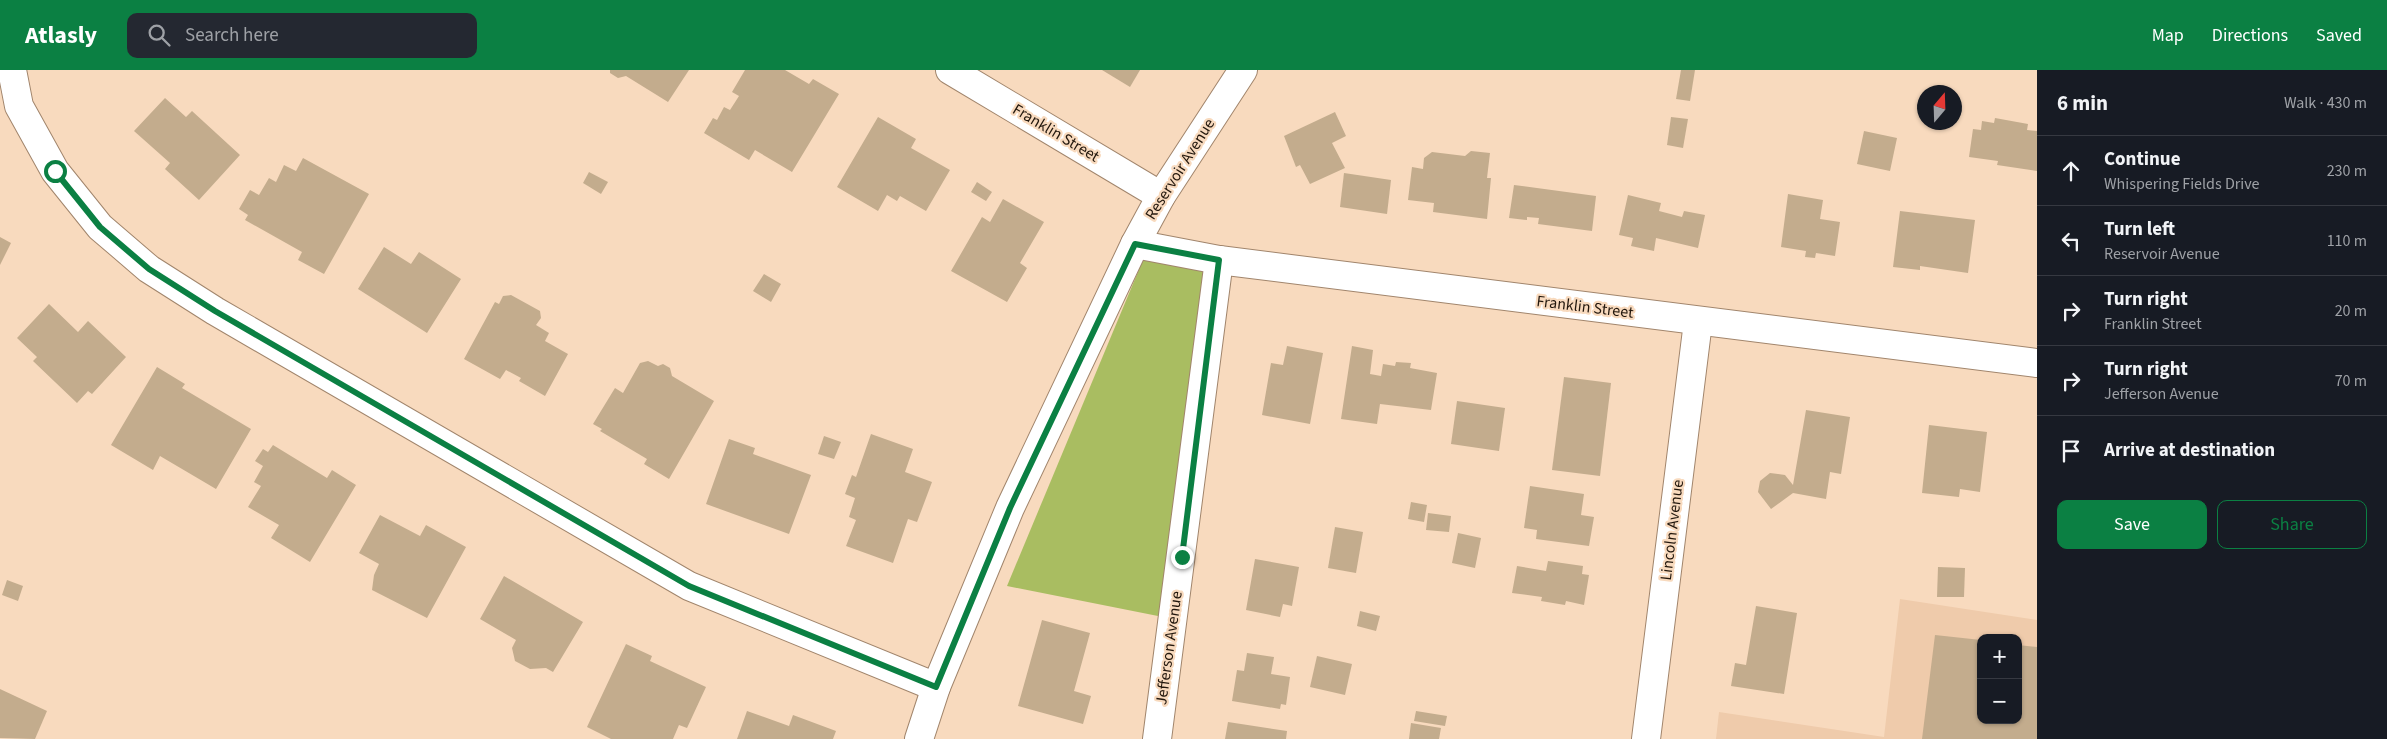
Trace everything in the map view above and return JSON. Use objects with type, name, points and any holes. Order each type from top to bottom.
[{"type":"street","points":[[12,70],[9,107],[55,171],[100,227],[149,269],[215,311],[689,586],[936,687]]},
{"type":"street","name":"Franklin Street","points":[[950,70],[1161,196]]},
{"type":"street","name":"Reservoir Avenue","points":[[919,739],[936,687],[1010,508],[1135,244],[1161,196],[1243,70]]},
{"type":"street","name":"Franklin Street","points":[[1135,244],[1219,260],[2037,364]]},
{"type":"street","name":"Jefferson Avenue","points":[[1157,739],[1219,260]]},
{"type":"street","name":"Lincoln Avenue","points":[[1646,739],[1698,322]]},
{"type":"shaded area","points":[[1900,599],[2037,620],[2037,739],[1716,739],[1719,712],[1884,737]]},
{"type":"green space","points":[[1145,255],[1206,266],[1163,617],[1007,586]]},
{"type":"building","points":[[610,70],[689,70],[668,102],[626,76],[618,78],[610,73]]},
{"type":"building","points":[[745,70],[785,70],[809,84],[813,79],[839,94],[792,172],[755,150],[749,160],[704,133],[713,118],[717,120],[724,107],[730,110],[739,96],[732,92]]},
{"type":"building","points":[[1102,70],[1140,70],[1130,87]]},
{"type":"building","points":[[1681,70],[1695,70],[1690,101],[1676,99]]},
{"type":"building","points":[[165,98],[186,117],[192,111],[240,155],[199,200],[165,169],[170,163],[134,131]]},
{"type":"building","points":[[1335,112],[1346,136],[1332,143],[1345,168],[1310,184],[1300,165],[1296,167],[1284,136]]},
{"type":"building","points":[[878,117],[916,139],[911,148],[950,170],[926,211],[900,196],[897,201],[887,195],[878,211],[837,187]]},
{"type":"building","points":[[1671,117],[1688,119],[1683,148],[1667,145]]},
{"type":"building","points":[[1995,118],[2028,124],[2027,130],[2037,131],[2037,171],[1997,165],[1998,161],[1969,157],[1973,129],[1981,130],[1982,121],[1994,123]]},
{"type":"building","points":[[1864,131],[1897,138],[1890,171],[1857,164]]},
{"type":"building","points":[[1471,151],[1490,153],[1487,178],[1491,178],[1487,219],[1433,212],[1434,203],[1408,200],[1412,167],[1423,169],[1424,158],[1432,152],[1465,156]]},
{"type":"building","points":[[303,158],[369,194],[324,274],[298,260],[302,252],[245,220],[248,215],[239,209],[250,190],[259,195],[269,178],[276,182],[284,165],[296,171]]},
{"type":"building","points":[[589,172],[608,182],[601,194],[583,183]]},
{"type":"building","points":[[1344,173],[1391,180],[1387,214],[1340,207]]},
{"type":"building","points":[[977,182],[992,192],[986,201],[971,192]]},
{"type":"building","points":[[1514,185],[1596,196],[1592,231],[1538,224],[1539,218],[1527,217],[1527,220],[1509,218]]},
{"type":"building","points":[[1788,194],[1823,200],[1820,219],[1840,222],[1835,256],[1816,253],[1815,258],[1805,257],[1806,251],[1781,247]]},
{"type":"building","points":[[1628,195],[1661,203],[1659,211],[1682,217],[1684,211],[1705,215],[1698,248],[1656,238],[1654,251],[1631,246],[1633,238],[1619,235]]},
{"type":"building","points":[[1003,199],[1044,222],[1020,263],[1027,268],[1007,302],[951,271],[982,217],[990,222]]},
{"type":"building","points":[[1900,211],[1975,220],[1968,273],[1920,266],[1920,270],[1893,267]]},
{"type":"building","points":[[0,237],[11,243],[0,265]]},
{"type":"building","points":[[384,247],[411,264],[419,252],[461,279],[427,333],[358,289]]},
{"type":"building","points":[[764,274],[781,284],[771,302],[753,291]]},
{"type":"building","points":[[511,295],[540,311],[541,318],[536,325],[549,333],[545,341],[568,354],[545,396],[519,381],[521,378],[506,370],[500,379],[464,359],[495,302],[499,304],[503,296]]},
{"type":"building","points":[[49,304],[78,332],[88,321],[126,357],[92,394],[88,391],[77,403],[33,361],[37,357],[17,338]]},
{"type":"building","points":[[1287,346],[1323,353],[1310,424],[1262,415],[1271,363],[1283,365]]},
{"type":"building","points":[[1352,346],[1373,350],[1370,374],[1381,376],[1383,364],[1395,366],[1396,362],[1411,363],[1410,368],[1437,373],[1431,410],[1380,404],[1377,424],[1341,419]]},
{"type":"building","points":[[648,361],[658,366],[663,364],[670,368],[672,376],[714,401],[669,479],[644,464],[647,459],[600,431],[602,429],[593,424],[615,388],[623,393],[640,363]]},
{"type":"building","points":[[157,367],[185,384],[182,388],[251,429],[216,489],[160,456],[153,470],[111,445]]},
{"type":"building","points":[[1564,377],[1611,383],[1600,476],[1552,470]]},
{"type":"building","points":[[1457,401],[1505,408],[1499,451],[1451,444]]},
{"type":"building","points":[[1806,410],[1850,417],[1841,474],[1830,472],[1826,499],[1793,493],[1771,509],[1758,492],[1760,481],[1770,473],[1785,475],[1793,485]]},
{"type":"building","points":[[1929,425],[1987,432],[1980,492],[1960,489],[1959,497],[1922,493]]},
{"type":"building","points":[[871,434],[913,449],[905,472],[932,482],[917,522],[908,519],[893,563],[846,546],[856,520],[849,517],[855,498],[845,494],[852,475],[856,477]]},
{"type":"building","points":[[824,436],[841,442],[834,459],[818,454]]},
{"type":"building","points":[[729,439],[755,448],[753,454],[811,475],[789,534],[706,504]]},
{"type":"building","points":[[273,445],[327,478],[332,470],[356,485],[310,562],[271,538],[279,525],[248,507],[261,486],[254,482],[263,466],[255,461],[263,449],[268,452]]},
{"type":"building","points":[[1530,486],[1584,494],[1581,515],[1594,517],[1589,546],[1536,539],[1537,530],[1524,528]]},
{"type":"building","points":[[1411,502],[1427,505],[1424,522],[1408,519]]},
{"type":"building","points":[[1428,513],[1451,516],[1449,532],[1426,530]]},
{"type":"building","points":[[380,515],[420,536],[426,525],[466,547],[427,618],[372,590],[374,575],[379,564],[359,553]]},
{"type":"building","points":[[1335,527],[1363,532],[1356,573],[1328,568]]},
{"type":"building","points":[[1458,533],[1481,538],[1475,568],[1452,563]]},
{"type":"building","points":[[1255,559],[1299,567],[1292,606],[1283,604],[1280,617],[1246,610]]},
{"type":"building","points":[[1548,561],[1583,566],[1582,574],[1589,575],[1584,605],[1566,601],[1565,605],[1541,601],[1542,597],[1512,593],[1517,566],[1546,571]]},
{"type":"building","points":[[1938,567],[1965,568],[1964,597],[1937,597]]},
{"type":"building","points":[[504,576],[583,622],[553,672],[546,668],[530,669],[515,661],[512,648],[516,640],[480,619]]},
{"type":"building","points":[[7,580],[23,586],[18,601],[2,595]]},
{"type":"building","points":[[1756,606],[1797,613],[1784,694],[1731,686],[1735,663],[1746,665]]},
{"type":"building","points":[[1360,611],[1380,616],[1376,631],[1357,626]]},
{"type":"building","points":[[1042,620],[1090,633],[1074,691],[1091,696],[1083,724],[1018,706]]},
{"type":"building","points":[[1935,635],[1977,640],[1977,724],[2022,724],[2022,645],[2037,647],[2037,739],[1922,739]]},
{"type":"building","points":[[626,644],[652,656],[650,661],[706,687],[687,728],[679,725],[673,739],[611,739],[587,727]]},
{"type":"building","points":[[1247,653],[1274,657],[1271,674],[1290,677],[1286,705],[1281,704],[1280,709],[1232,701],[1237,670],[1244,671]]},
{"type":"building","points":[[1317,656],[1352,664],[1345,695],[1310,687]]},
{"type":"building","points":[[0,689],[47,711],[35,739],[0,738]]},
{"type":"building","points":[[747,711],[789,726],[793,715],[836,731],[833,739],[737,739]]},
{"type":"building","points":[[1416,711],[1447,716],[1445,726],[1414,721]]},
{"type":"building","points":[[1228,722],[1287,731],[1286,739],[1225,739]]},
{"type":"building","points":[[1411,723],[1441,728],[1439,739],[1409,739]]},
{"type":"route","points":[[55,171],[100,227],[149,269],[215,311],[689,586],[936,687],[1010,508],[1135,244],[1219,260],[1182,557]]}]
